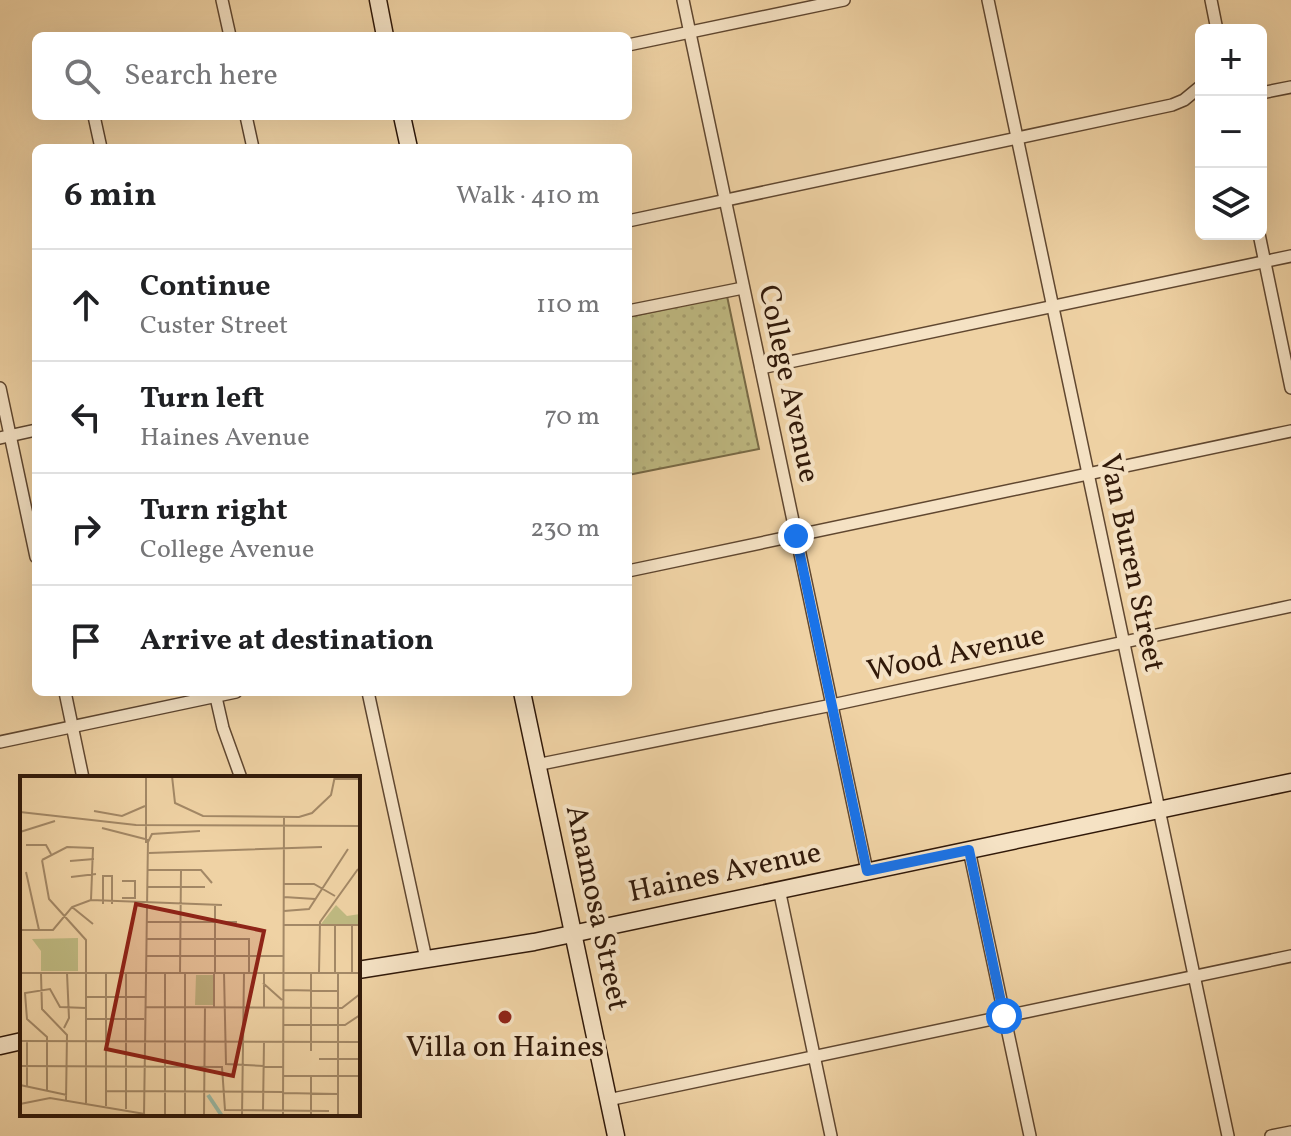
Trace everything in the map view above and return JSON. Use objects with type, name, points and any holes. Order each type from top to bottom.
[{"type":"main road","points":[[378,0],[384,32]]},
{"type":"main road","points":[[403,120],[408,144]]},
{"type":"main road","name":"Anamosa Street","points":[[523,696],[616,1136]]},
{"type":"main road","name":"Haines Avenue","points":[[360,970],[572,934],[1291,782]]},
{"type":"main road","points":[[0,1046],[20,1041]]},
{"type":"street","points":[[222,0],[229,32]]},
{"type":"street","name":"College Avenue","points":[[683,0],[867,871]]},
{"type":"street","points":[[632,44],[844,0]]},
{"type":"street","name":"Van Buren Street","points":[[988,0],[1228,1136]]},
{"type":"street","points":[[1211,0],[1216,24]]},
{"type":"street","points":[[1267,92],[1291,87]]},
{"type":"street","points":[[632,220],[1172,105],[1195,91]]},
{"type":"street","points":[[95,120],[100,144]]},
{"type":"street","points":[[247,120],[252,144]]},
{"type":"street","points":[[1260,240],[1291,388]]},
{"type":"street","points":[[761,368],[1291,256]]},
{"type":"street","points":[[632,310],[743,288]]},
{"type":"street","points":[[0,388],[5,437],[32,542]]},
{"type":"street","points":[[5,437],[32,431]]},
{"type":"street","points":[[632,570],[1291,431]]},
{"type":"street","name":"Wood Avenue","points":[[536,765],[1291,606]]},
{"type":"street","points":[[66,696],[83,776]]},
{"type":"street","points":[[0,742],[211,696]]},
{"type":"street","points":[[216,696],[223,728],[240,776]]},
{"type":"street","points":[[369,696],[426,959]]},
{"type":"street","points":[[969,850],[1030,1136]]},
{"type":"street","points":[[779,889],[831,1136]]},
{"type":"street","points":[[608,1100],[1291,956]]},
{"type":"street","points":[[1271,1136],[1291,1132]]},
{"type":"shaded area","points":[[727,296],[759,449],[632,474],[632,316]]},
{"type":"place","name":"Villa on Haines","points":[[505,1017]]},
{"type":"route","points":[[796,536],[867,871],[969,850],[1004,1016]]}]
